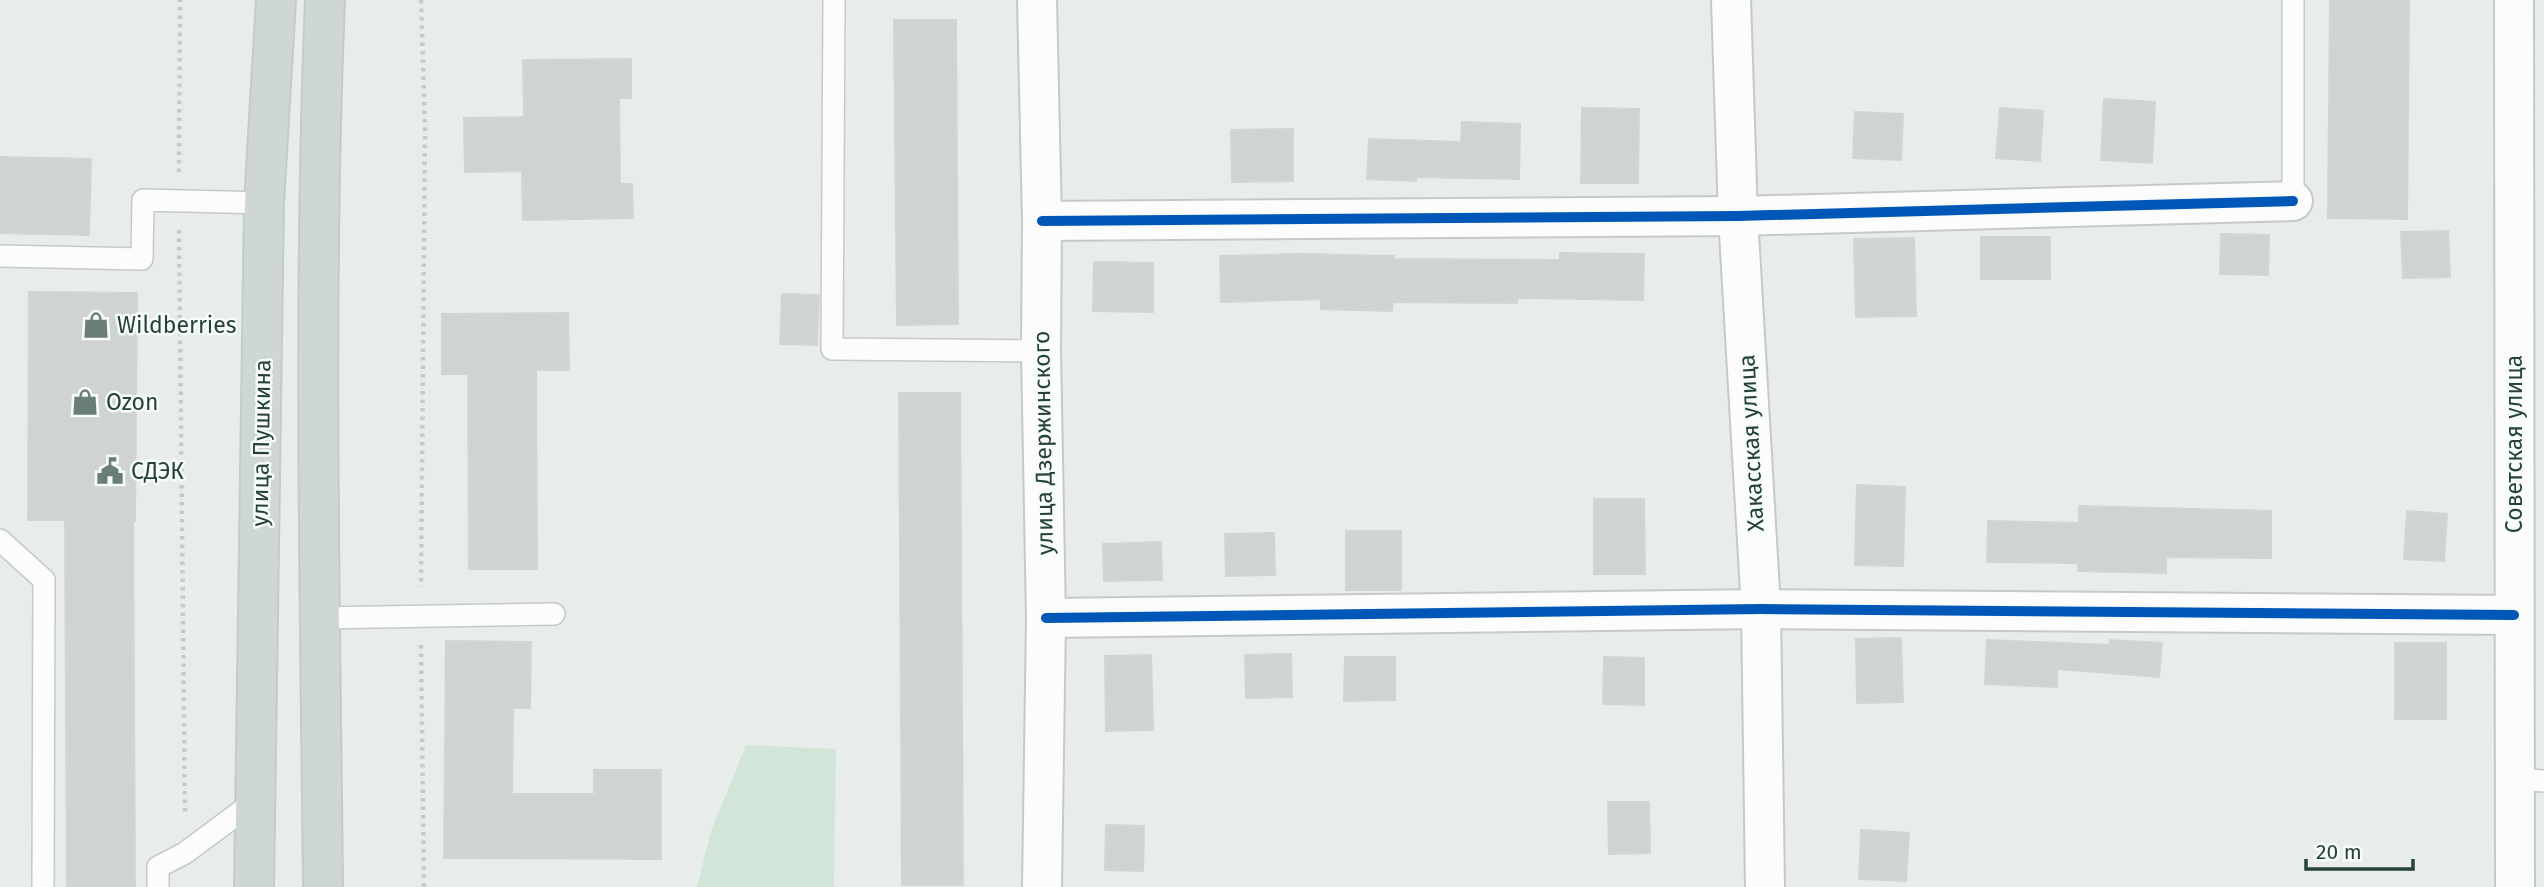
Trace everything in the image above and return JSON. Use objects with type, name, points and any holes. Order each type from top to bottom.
[{"type":"main road","name":"улица Пушкина","points":[[254,887],[264,203],[276,0]]},
{"type":"main road","points":[[323,887],[320,129],[325,0]]},
{"type":"street","name":"улица Дзержинского","points":[[1037,0],[1046,618],[1042,887]]},
{"type":"street","name":"Хакасская улица","points":[[1731,0],[1738,216],[1761,608],[1765,887]]},
{"type":"street","name":"Советская улица","points":[[2514,0],[2514,615],[2530,780],[2515,887]]},
{"type":"street","points":[[1042,221],[1738,216],[2293,201]]},
{"type":"street","points":[[1046,618],[1761,608],[2514,615]]},
{"type":"lane","points":[[834,0],[832,349],[1041,351]]},
{"type":"lane","points":[[2293,0],[2293,201]]},
{"type":"lane","points":[[0,256],[142,259],[143,200],[264,203]]},
{"type":"lane","points":[[0,540],[44,580],[43,887]]},
{"type":"lane","points":[[320,618],[554,614]]},
{"type":"lane","points":[[158,887],[158,867],[186,853],[255,801]]},
{"type":"path","points":[[180,0],[178,201],[186,853]]},
{"type":"path","points":[[421,0],[425,129],[421,615],[424,887]]},
{"type":"green space","points":[[746,745],[836,749],[834,887],[697,887],[711,831]]},
{"type":"building","points":[[2330,0],[2409,0],[2407,219],[2328,218]]},
{"type":"building","points":[[894,20],[956,20],[958,324],[897,325]]},
{"type":"building","points":[[631,59],[631,98],[619,98],[620,184],[632,184],[633,218],[523,220],[522,171],[465,172],[464,118],[524,117],[523,60]]},
{"type":"building","points":[[2104,99],[2155,102],[2152,163],[2101,160]]},
{"type":"building","points":[[1582,108],[1639,109],[1638,183],[1581,183]]},
{"type":"building","points":[[2000,108],[2043,111],[2040,161],[1996,158]]},
{"type":"building","points":[[1855,112],[1903,114],[1901,160],[1853,158]]},
{"type":"building","points":[[1462,122],[1520,124],[1519,179],[1367,179],[1369,139],[1461,142]]},
{"type":"building","points":[[1293,129],[1293,181],[1232,182],[1231,130]]},
{"type":"building","points":[[0,157],[91,159],[89,235],[0,233]]},
{"type":"building","points":[[2448,231],[2450,277],[2403,278],[2401,232]]},
{"type":"building","points":[[2221,234],[2269,235],[2268,275],[2220,274]]},
{"type":"building","points":[[1981,237],[2050,237],[2050,279],[1981,279]]},
{"type":"building","points":[[1914,238],[1916,316],[1856,317],[1854,239]]},
{"type":"building","points":[[1560,253],[1644,254],[1643,300],[1517,298],[1517,303],[1393,302],[1392,311],[1321,309],[1321,299],[1221,302],[1220,256],[1299,254],[1394,256],[1394,259],[1560,260]]},
{"type":"building","points":[[1094,262],[1153,263],[1153,312],[1093,311]]},
{"type":"building","points":[[29,292],[137,293],[133,521],[135,887],[67,887],[65,520],[28,520]]},
{"type":"building","points":[[782,294],[819,295],[817,345],[780,344]]},
{"type":"building","points":[[568,313],[569,370],[536,370],[537,569],[469,569],[468,374],[442,374],[442,314]]},
{"type":"building","points":[[899,393],[960,393],[963,885],[902,885]]},
{"type":"building","points":[[1857,485],[1905,487],[1903,566],[1855,565]]},
{"type":"building","points":[[1594,499],[1644,499],[1645,574],[1594,574]]},
{"type":"building","points":[[2079,506],[2271,511],[2271,558],[2166,557],[2166,573],[2078,571],[2078,563],[1987,562],[1988,521],[2079,523]]},
{"type":"building","points":[[2407,511],[2447,514],[2444,561],[2404,559]]},
{"type":"building","points":[[1346,531],[1401,531],[1401,590],[1346,590]]},
{"type":"building","points":[[1274,533],[1275,575],[1226,576],[1225,534]]},
{"type":"building","points":[[1161,542],[1162,580],[1104,581],[1103,544]]},
{"type":"building","points":[[1901,638],[1903,702],[1857,703],[1856,639]]},
{"type":"building","points":[[1987,640],[2109,645],[2110,640],[2162,643],[2159,677],[2057,669],[2057,687],[1985,684]]},
{"type":"building","points":[[446,641],[531,642],[530,708],[513,708],[512,794],[594,794],[594,770],[661,770],[661,859],[444,858]]},
{"type":"building","points":[[2395,643],[2446,643],[2446,719],[2395,719]]},
{"type":"building","points":[[1291,654],[1292,697],[1246,698],[1245,655]]},
{"type":"building","points":[[1151,655],[1153,730],[1106,731],[1105,656]]},
{"type":"building","points":[[1345,657],[1395,657],[1395,700],[1344,701]]},
{"type":"building","points":[[1604,657],[1644,658],[1644,705],[1603,704]]},
{"type":"building","points":[[1608,802],[1649,802],[1650,853],[1609,854]]},
{"type":"building","points":[[1106,825],[1144,826],[1143,871],[1105,870]]},
{"type":"building","points":[[1861,830],[1909,833],[1906,881],[1859,879]]},
{"type":"cycle path","points":[[1042,221],[1738,216],[2293,201]]},
{"type":"cycle path","points":[[1046,618],[1761,609],[2514,615]]},
{"type":"place","name":"Wildberries","points":[[96,325]]},
{"type":"place","name":"Ozon","points":[[85,402]]},
{"type":"place","name":"СДЭК","points":[[110,471]]}]
